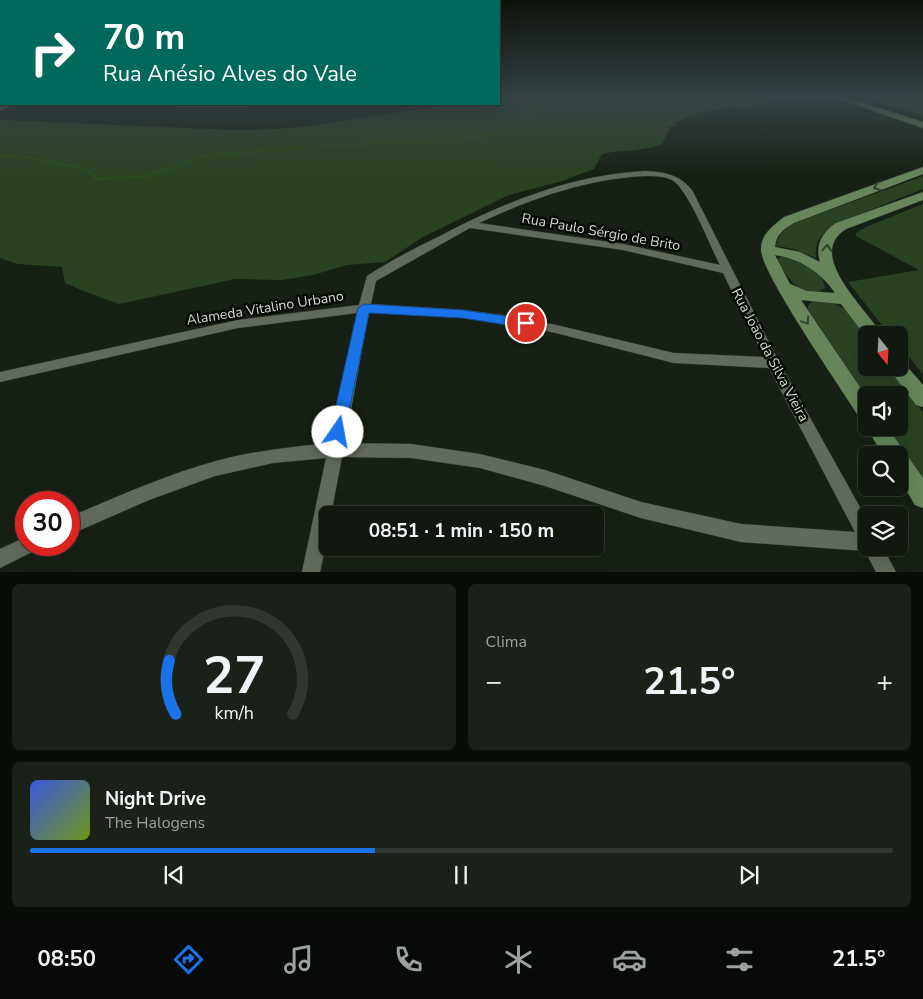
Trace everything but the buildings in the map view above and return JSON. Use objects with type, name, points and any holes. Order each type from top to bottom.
[{"type":"main road","points":[[858,399],[784,287],[768,258],[767,250],[771,236],[789,220],[923,170]]},
{"type":"main road","points":[[832,280],[826,256],[827,240],[832,232],[841,226],[923,196]]},
{"type":"main road","points":[[767,250],[797,254],[816,265],[832,280],[867,326]]},
{"type":"main road","points":[[784,287],[805,296],[846,299]]},
{"type":"main road","points":[[904,376],[923,399]]},
{"type":"main road","points":[[908,474],[923,497]]},
{"type":"street","name":"Alameda Vitalino Urbano","points":[[0,377],[238,324],[364,308],[371,279],[471,225],[536,195],[561,186],[622,175],[660,174],[672,177]]},
{"type":"street","name":"Rua João da Silva Vieira","points":[[672,177],[682,183],[688,190],[725,270],[772,363],[858,520]]},
{"type":"street","name":"Rua Paulo Sérgio de Brito","points":[[471,225],[613,246],[725,270]]},
{"type":"street","points":[[311,572],[364,308],[463,314],[511,320],[674,358],[772,363]]},
{"type":"street","points":[[80,521],[146,493],[215,469],[273,456],[334,450],[411,450],[480,462],[545,478],[641,510],[740,534],[858,541]]},
{"type":"street","points":[[0,559],[15,552]]},
{"type":"street","points":[[878,556],[887,572]]},
{"type":"green space","points":[[0,123],[63,123],[233,130],[301,127],[330,123],[676,123],[675,127],[665,126],[670,128],[662,144],[655,147],[602,154],[594,169],[562,181],[509,195],[423,237],[385,262],[347,265],[313,275],[282,280],[235,279],[119,304],[65,283],[62,267],[18,264],[0,258]]},
{"type":"green space","points":[[923,176],[923,189],[830,227],[818,242],[816,258],[794,249],[776,246],[782,232],[795,223]]},
{"type":"green space","points":[[923,204],[923,374],[908,356],[908,326],[883,326],[848,282],[919,270],[856,236],[856,233],[866,227]]},
{"type":"green space","points":[[783,256],[810,266],[820,275],[825,288],[810,292],[797,286],[778,263],[777,259]]},
{"type":"green space","points":[[813,301],[829,301],[848,311],[859,326],[858,376],[896,376],[904,386],[859,386],[808,309],[808,305]]},
{"type":"green space","points":[[908,392],[923,412],[923,481],[908,459],[908,446],[899,446],[892,436],[908,436]]},
{"type":"waterway","points":[[158,173],[204,156],[306,147],[440,141],[508,133],[519,123]]},
{"type":"waterway","points":[[0,156],[25,157],[86,169],[90,173]]},
{"type":"waterway","points":[[89,171],[97,179],[148,176],[161,171]]},
{"type":"route","points":[[338,432],[364,308],[463,314],[526,323]]}]
